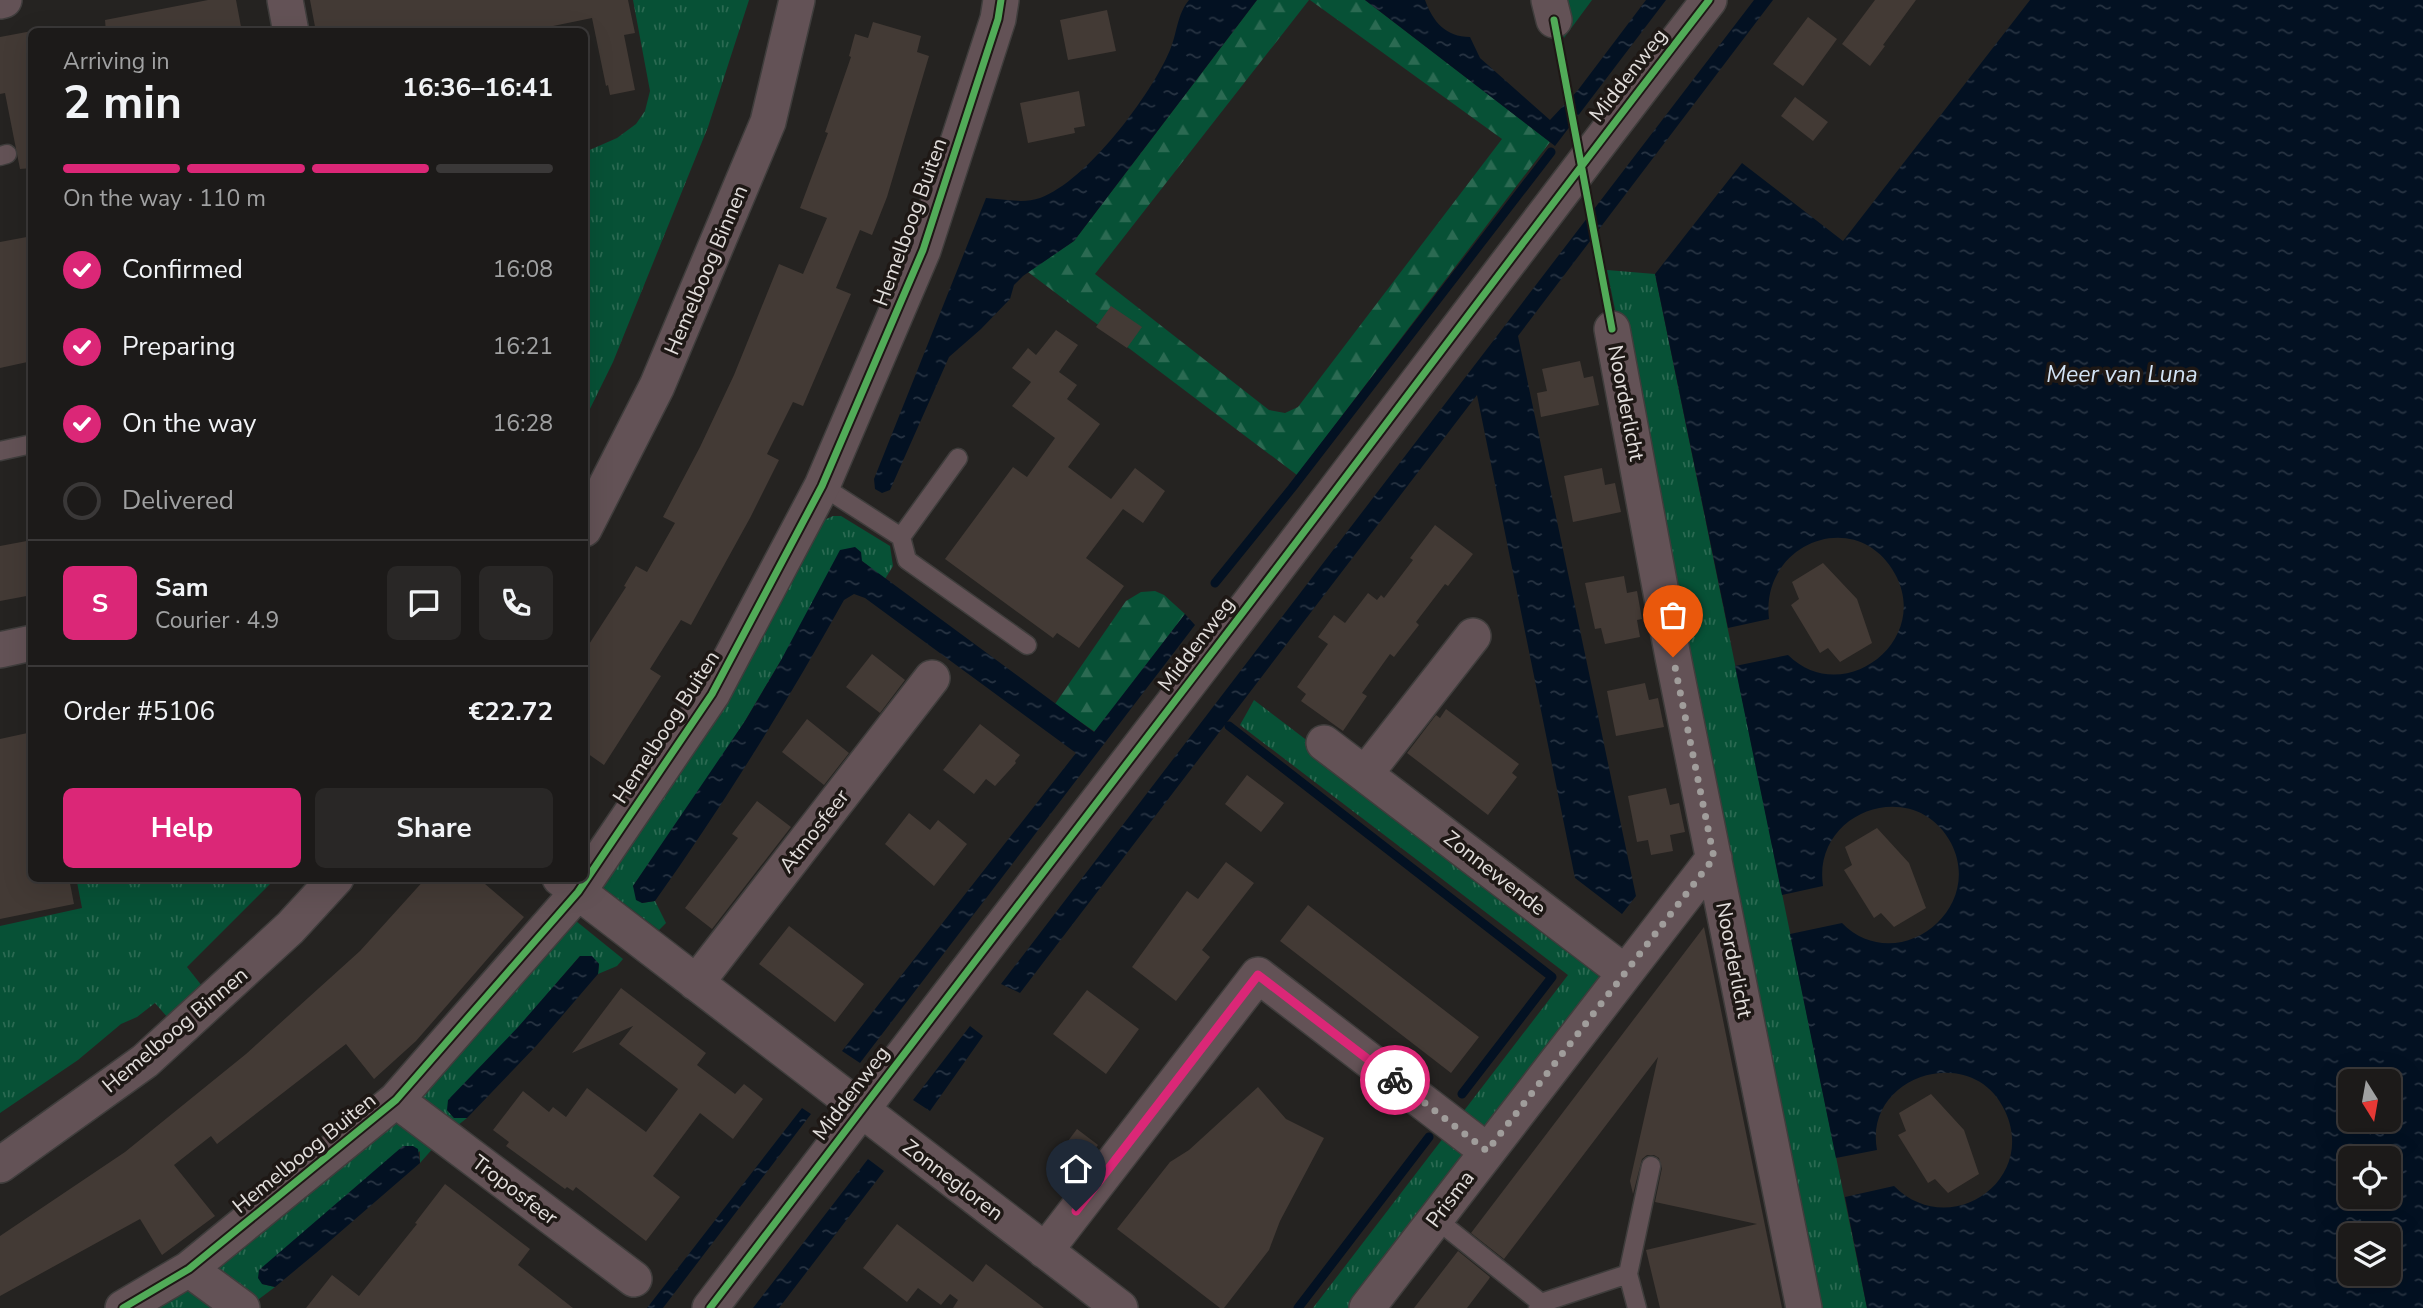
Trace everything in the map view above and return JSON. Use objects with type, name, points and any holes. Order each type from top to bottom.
[{"type":"street","points":[[285,0],[290,28]]},
{"type":"street","name":"Hemelboog Binnen","points":[[588,521],[657,386],[768,122],[797,0]]},
{"type":"street","name":"Hemelboog Buiten","points":[[588,860],[712,694],[822,486],[923,250],[998,19],[1001,0]]},
{"type":"street","name":"Middenweg","points":[[710,1308],[1209,657],[1580,165],[1709,0]]},
{"type":"street","name":"Noorderlicht","points":[[1612,330],[1804,1308]]},
{"type":"street","points":[[1365,774],[1473,636]]},
{"type":"street","points":[[0,650],[28,644]]},
{"type":"street","name":"Atmosfeer","points":[[696,983],[932,678]]},
{"type":"street","name":"Zonnewende","points":[[1324,743],[1624,972]]},
{"type":"street","name":"Prisma","points":[[1367,1308],[1714,858]]},
{"type":"street","name":"Hemelboog Binnen","points":[[0,1165],[145,1061],[290,928],[331,882]]},
{"type":"street","points":[[569,885],[860,1109]]},
{"type":"street","name":"Hemelboog Buiten","points":[[122,1308],[190,1269],[396,1100],[569,885]]},
{"type":"street","points":[[1045,1251],[1258,975],[1487,1151]]},
{"type":"street","name":"Troposfeer","points":[[396,1100],[634,1279]]},
{"type":"street","name":"Zonnegloren","points":[[860,1109],[1120,1308]]},
{"type":"street","points":[[190,1269],[242,1308]]},
{"type":"lane","points":[[0,451],[28,445]]},
{"type":"lane","points":[[901,537],[958,458]]},
{"type":"lane","points":[[822,486],[901,537],[907,560],[1027,645]]},
{"type":"lane","points":[[1637,1308],[1629,1274],[1651,1166]]},
{"type":"lane","points":[[1436,1219],[1539,1305],[1629,1274]]},
{"type":"green space","points":[[633,0],[749,0],[708,127],[613,362],[588,413],[588,151],[617,138],[636,124],[645,111],[650,91]]},
{"type":"green space","points":[[1257,0],[1309,0],[1095,274],[1269,410],[1285,413],[1298,407],[1502,139],[1310,0],[1365,0],[1550,142],[1297,475],[1028,272],[1074,241]]},
{"type":"green space","points":[[1556,0],[1592,0],[1564,38]]},
{"type":"green space","points":[[1607,270],[1655,274],[1867,1308],[1817,1308]]},
{"type":"green space","points":[[841,516],[890,546],[893,566],[885,579],[862,561],[780,662],[690,805],[633,886],[642,903],[655,901],[666,923],[659,930],[601,886],[822,521]]},
{"type":"green space","points":[[1155,591],[1164,595],[1185,614],[1095,732],[1055,704],[1126,601],[1141,592]]},
{"type":"green space","points":[[1254,700],[1607,969],[1348,1308],[1313,1308],[1568,975],[1240,725]]},
{"type":"green space","points":[[77,882],[272,882],[187,967],[210,996],[175,1026],[155,1003],[137,1017],[121,1024],[78,1060],[0,1113],[0,926],[82,908]]},
{"type":"green space","points":[[576,921],[623,959],[617,966],[598,974],[599,964],[591,956],[580,956],[447,1110],[454,1118],[467,1118],[448,1133],[422,1112],[419,1086],[567,924]]},
{"type":"green space","points":[[396,1120],[435,1146],[420,1163],[420,1151],[262,1284],[275,1287],[255,1302],[219,1270],[222,1258]]},
{"type":"green space","points":[[192,1285],[229,1308],[149,1308]]},
{"type":"water","points":[[1189,0],[1257,0],[1074,241],[1023,276],[1014,285],[1010,299],[949,357],[890,490],[882,493],[875,489],[874,479],[986,198],[1020,201],[1040,198],[1058,189],[1097,156],[1133,112],[1161,69],[1182,11]]},
{"type":"water","points":[[1365,0],[1425,0],[1442,27],[1454,34],[1470,37],[1480,58],[1550,120],[1578,90],[1646,0],[1666,0],[1555,146]]},
{"type":"water","points":[[1754,0],[1773,0],[1518,336],[1636,896],[1622,914],[1575,878],[1477,395],[1020,993],[1001,984]]},
{"type":"water","name":"Meer van Luna","points":[[2030,0],[2423,0],[2423,1308],[1867,1308],[1845,1197],[1894,1186],[1916,1201],[1939,1207],[1962,1205],[1982,1195],[1999,1180],[2009,1160],[2012,1137],[2005,1111],[1990,1090],[1970,1077],[1947,1073],[1924,1076],[1903,1086],[1887,1102],[1877,1124],[1877,1150],[1836,1158],[1790,934],[1842,923],[1864,938],[1887,943],[1909,940],[1930,929],[1946,913],[1956,892],[1959,868],[1951,843],[1935,822],[1914,810],[1892,807],[1869,810],[1849,821],[1833,838],[1824,860],[1823,886],[1782,895],[1735,666],[1788,655],[1810,670],[1833,675],[1856,671],[1876,660],[1892,643],[1902,623],[1903,599],[1895,574],[1878,553],[1858,541],[1836,538],[1814,542],[1795,553],[1780,570],[1770,592],[1769,619],[1728,628],[1655,274],[1742,163],[1843,241]]},
{"type":"water","points":[[855,547],[861,552],[862,561],[1094,732],[1185,614],[1195,625],[860,1063],[842,1051],[1076,753],[865,598],[854,594],[844,600],[754,753],[655,901],[642,903],[636,900],[633,886],[745,721],[840,550]]},
{"type":"water","points":[[580,956],[592,956],[599,964],[598,974],[537,1045],[467,1118],[454,1118],[447,1110],[448,1100],[519,1026]]},
{"type":"water","points":[[970,1026],[983,1036],[930,1111],[913,1100]]},
{"type":"water","points":[[802,1108],[811,1114],[663,1308],[647,1308]]},
{"type":"water","points":[[403,1146],[418,1149],[420,1163],[275,1287],[262,1284],[258,1278],[259,1270]]},
{"type":"water","points":[[868,1159],[884,1171],[779,1308],[753,1308]]},
{"type":"building","points":[[208,0],[236,0],[241,28],[106,28],[105,20]]},
{"type":"building","points":[[310,0],[628,0],[635,33],[624,35],[635,90],[610,95],[592,18],[543,28],[315,28]]},
{"type":"building","points":[[1875,0],[1916,0],[1870,66],[1842,44]]},
{"type":"building","points":[[1107,10],[1116,51],[1068,60],[1060,20]]},
{"type":"building","points":[[1808,17],[1837,39],[1803,86],[1773,64]]},
{"type":"building","points":[[873,22],[921,36],[917,52],[929,56],[887,197],[872,235],[860,230],[836,288],[851,294],[803,406],[793,402],[767,454],[779,460],[691,625],[681,620],[650,669],[661,676],[604,765],[588,754],[588,646],[626,587],[624,586],[636,566],[647,572],[675,523],[663,517],[734,375],[779,264],[803,274],[827,218],[800,208],[828,133],[825,132],[851,57],[849,56],[855,34],[868,38]]},
{"type":"building","points":[[28,32],[28,168],[20,169],[5,93],[0,94],[0,37]]},
{"type":"building","points":[[1079,91],[1085,126],[1074,128],[1075,133],[1028,143],[1020,103]]},
{"type":"building","points":[[1795,97],[1828,122],[1813,141],[1781,116]]},
{"type":"building","points":[[28,237],[28,362],[0,368],[0,242]]},
{"type":"building","points":[[1111,306],[1142,327],[1127,348],[1096,327]]},
{"type":"building","points":[[1056,330],[1078,345],[1059,372],[1077,385],[1067,399],[1100,424],[1068,467],[1111,499],[1135,468],[1165,491],[1143,523],[1123,509],[1086,558],[1124,586],[1079,648],[1057,633],[1053,638],[945,559],[1013,467],[1027,477],[1055,438],[1012,406],[1031,382],[1012,368],[1028,348],[1036,355]]},
{"type":"building","points":[[1580,361],[1584,378],[1593,376],[1599,405],[1541,417],[1537,393],[1547,391],[1542,369]]},
{"type":"building","points":[[1602,468],[1605,485],[1615,483],[1621,512],[1573,522],[1564,476]]},
{"type":"building","points":[[1435,525],[1473,554],[1448,586],[1445,584],[1416,622],[1419,625],[1394,657],[1390,654],[1362,693],[1367,696],[1343,731],[1301,701],[1306,694],[1297,687],[1328,644],[1318,637],[1334,615],[1345,623],[1368,593],[1377,600],[1381,595],[1384,598]]},
{"type":"building","points":[[28,541],[28,596],[0,601],[0,546]]},
{"type":"building","points":[[1823,563],[1857,599],[1872,643],[1840,662],[1828,648],[1820,653],[1791,605],[1799,599],[1792,582]]},
{"type":"building","points":[[1624,576],[1627,593],[1637,591],[1642,619],[1637,620],[1640,637],[1605,644],[1601,628],[1595,629],[1585,583]]},
{"type":"building","points":[[872,654],[905,680],[880,713],[846,687]]},
{"type":"building","points":[[1645,683],[1649,700],[1658,698],[1664,727],[1616,736],[1607,691]]},
{"type":"building","points":[[1446,709],[1519,764],[1512,773],[1517,777],[1488,815],[1407,753],[1436,715],[1440,718]]},
{"type":"building","points":[[807,719],[849,753],[824,785],[782,752]]},
{"type":"building","points":[[980,724],[1020,755],[995,786],[986,779],[974,794],[943,770]]},
{"type":"building","points":[[28,733],[28,882],[70,882],[74,904],[0,919],[0,739]]},
{"type":"building","points":[[1247,775],[1284,803],[1261,832],[1225,804]]},
{"type":"building","points":[[1666,788],[1670,805],[1679,803],[1685,832],[1670,835],[1673,851],[1651,855],[1648,840],[1637,842],[1628,796]]},
{"type":"building","points":[[757,801],[791,827],[712,929],[685,908],[738,838],[732,834]]},
{"type":"building","points":[[909,813],[930,830],[938,820],[967,844],[934,886],[885,844]]},
{"type":"building","points":[[1877,828],[1909,863],[1926,908],[1894,927],[1881,913],[1874,918],[1844,870],[1852,865],[1845,847]]},
{"type":"building","points":[[1226,862],[1254,883],[1202,950],[1210,957],[1176,1001],[1132,967],[1187,891],[1198,899]]},
{"type":"building","points":[[422,882],[483,882],[524,917],[416,1041],[374,1079],[346,1044],[217,1144],[211,1136],[174,1165],[215,1216],[162,1255],[140,1219],[0,1296],[0,1236],[125,1152],[246,1054],[360,951]]},
{"type":"building","points":[[1308,905],[1479,1037],[1451,1073],[1280,941]]},
{"type":"building","points":[[789,926],[864,984],[835,1022],[759,964]]},
{"type":"building","points":[[1704,927],[1782,1308],[1660,1308],[1646,1250],[1757,1224],[1655,1202],[1662,1168],[1659,1158],[1654,1155],[1647,1155],[1642,1159],[1633,1194],[1630,1181],[1658,1057],[1504,1259],[1471,1233]]},
{"type":"building","points":[[621,988],[706,1053],[697,1065],[735,1094],[744,1084],[763,1099],[733,1139],[700,1113],[653,1176],[680,1197],[646,1241],[576,1187],[573,1191],[567,1187],[565,1189],[506,1146],[509,1142],[493,1130],[523,1091],[549,1112],[553,1107],[566,1117],[587,1088],[646,1132],[678,1089],[619,1044],[633,1026],[572,1053]]},
{"type":"building","points":[[1087,990],[1139,1029],[1106,1074],[1053,1034]]},
{"type":"building","points":[[1258,1087],[1286,1119],[1324,1138],[1280,1221],[1269,1250],[1224,1308],[1220,1308],[1117,1229],[1170,1162],[1189,1150]]},
{"type":"building","points":[[1931,1094],[1964,1130],[1979,1174],[1948,1193],[1935,1179],[1928,1183],[1898,1135],[1906,1131],[1899,1113]]},
{"type":"building","points":[[1077,1129],[1098,1145],[1077,1173],[1056,1157]]},
{"type":"building","points":[[445,1184],[530,1249],[518,1265],[573,1308],[306,1308],[332,1275],[359,1296],[417,1224],[415,1223]]},
{"type":"building","points":[[897,1224],[973,1282],[986,1264],[1044,1308],[953,1308],[958,1300],[950,1294],[941,1305],[918,1288],[907,1302],[863,1268]]},
{"type":"building","points":[[1458,1251],[1490,1277],[1467,1308],[1414,1308]]},
{"type":"waterway","points":[[1215,583],[1292,488],[1551,152]]},
{"type":"waterway","points":[[1229,726],[1552,977],[1462,1094]]},
{"type":"waterway","points":[[1298,1308],[1429,1137]]},
{"type":"cycle path","points":[[588,877],[712,694],[822,486],[923,250],[998,19],[1001,0]]},
{"type":"cycle path","points":[[710,1308],[1709,0]]},
{"type":"cycle path","points":[[1554,20],[1612,329]]},
{"type":"cycle path","points":[[123,1308],[189,1269],[396,1100],[585,882]]},
{"type":"way so far","points":[[1395,1080],[1487,1151],[1714,858],[1673,657]]},
{"type":"route","points":[[1076,1211],[1258,975],[1395,1080]]}]
